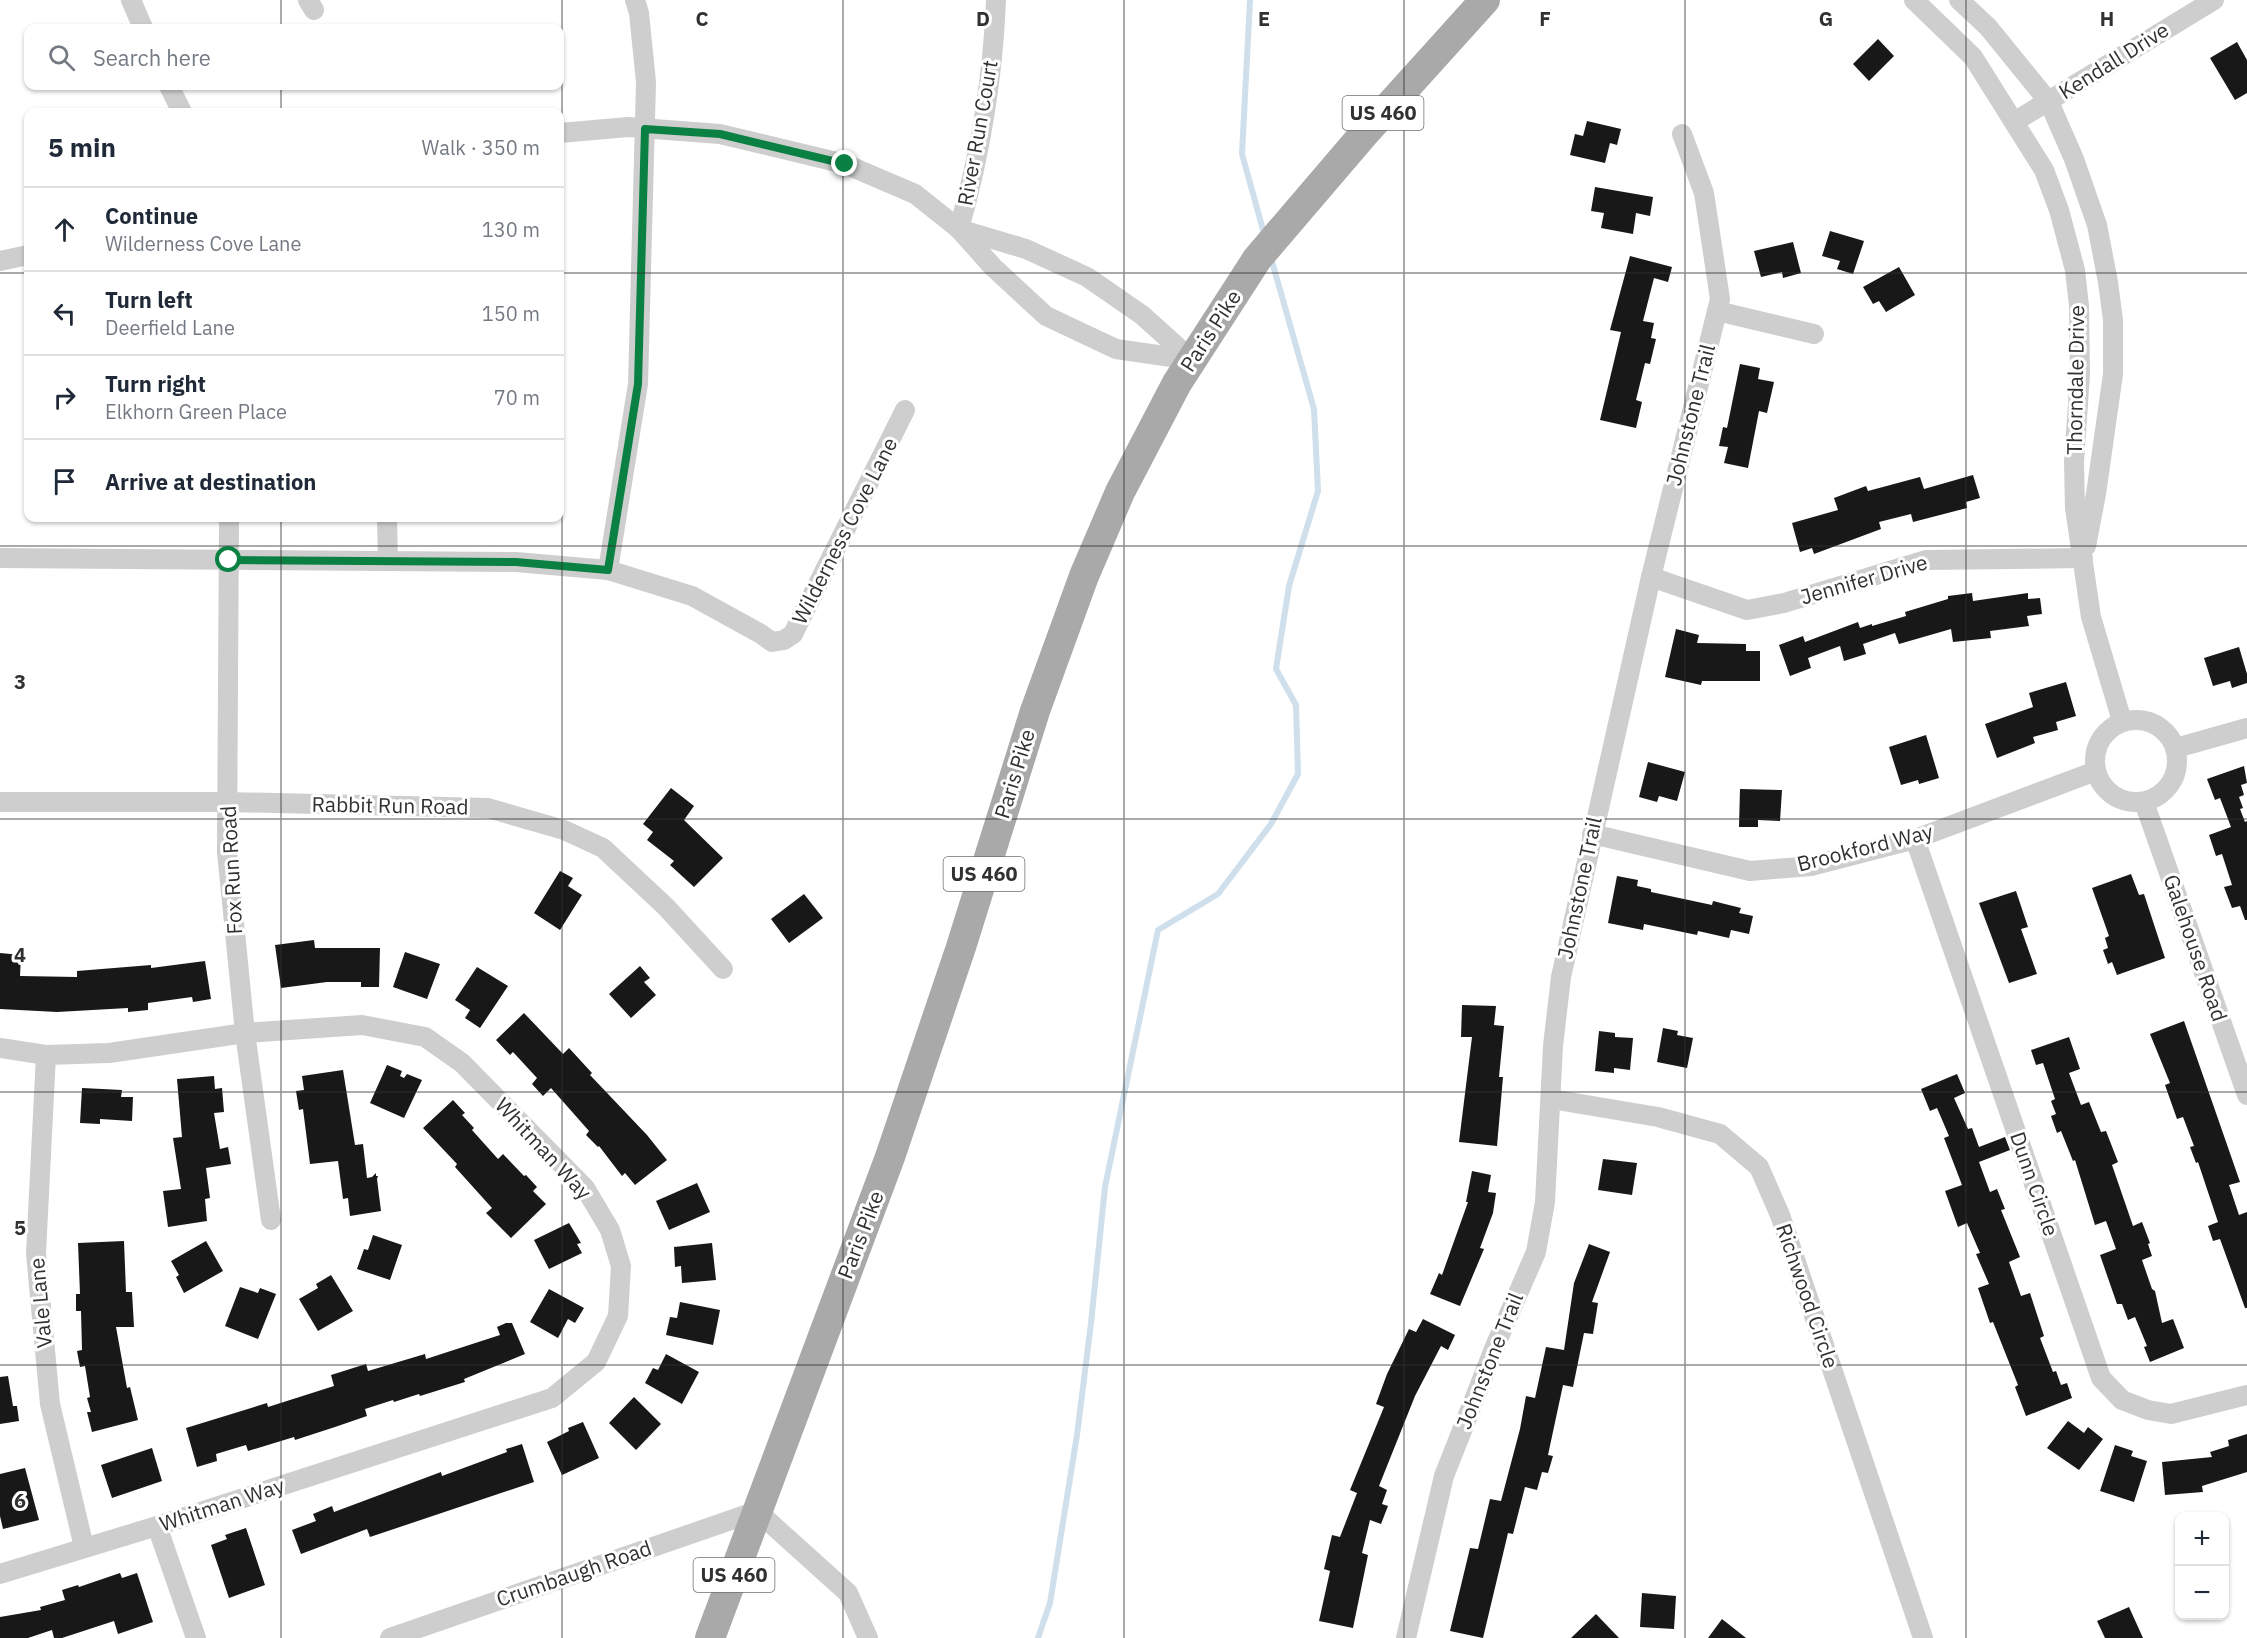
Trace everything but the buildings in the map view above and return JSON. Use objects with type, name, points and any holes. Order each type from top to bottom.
[{"type":"main road","name":"Paris Pike","points":[[710,1638],[890,1157],[961,947],[1035,711],[1084,576],[1120,492],[1177,383],[1257,259],[1485,0]]},
{"type":"street","points":[[130,0],[142,24]]},
{"type":"street","points":[[608,570],[638,384],[646,82],[639,13],[635,0]]},
{"type":"street","name":"River Run Court","points":[[959,229],[976,169],[995,37],[996,0]]},
{"type":"street","name":"Thorndale Drive","points":[[1914,0],[1973,57],[2044,170],[2059,210],[2074,270],[2080,321],[2080,374],[2074,462],[2075,508],[2091,617],[2122,722]]},
{"type":"street","name":"Thorndale Drive","points":[[1959,0],[1988,27],[2049,102],[2074,159],[2097,225],[2113,320],[2113,374],[2096,494],[2083,558]]},
{"type":"street","name":"Kendall Drive","points":[[2014,122],[2214,0]]},
{"type":"street","points":[[172,90],[180,108]]},
{"type":"street","points":[[564,134],[628,127],[720,134],[845,164],[915,194],[959,229],[993,267],[1046,316],[1116,349],[1192,360]]},
{"type":"street","name":"Johnstone Trail","points":[[1406,1638],[1444,1476],[1496,1344],[1536,1252],[1545,1202],[1553,1046],[1561,977],[1651,577],[1720,299],[1704,194],[1682,134]]},
{"type":"street","points":[[959,229],[1026,249],[1087,277],[1142,315],[1192,360]]},
{"type":"street","points":[[0,261],[24,256]]},
{"type":"street","points":[[1717,311],[1814,334]]},
{"type":"street","points":[[2080,321],[2113,320]]},
{"type":"street","name":"Wilderness Cove Lane","points":[[0,558],[516,562],[608,570],[692,596],[772,642],[784,640],[793,634],[905,410]]},
{"type":"street","name":"Fox Run Road","points":[[229,522],[227,852],[245,1033],[271,1220]]},
{"type":"street","points":[[387,522],[388,561]]},
{"type":"street","name":"Jennifer Drive","points":[[1651,577],[1747,610],[1784,603],[1926,560],[2083,558]]},
{"type":"street","points":[[2136,719],[2149,721],[2161,727],[2170,736],[2176,748],[2177,771],[2165,791],[2144,802],[2128,802],[2114,796],[2103,785],[2096,771],[2096,751],[2105,733],[2122,722],[2136,719]]},
{"type":"street","points":[[2176,748],[2247,728]]},
{"type":"street","name":"Brookford Way","points":[[1592,834],[1750,871],[1812,866],[1916,839],[2096,771]]},
{"type":"street","name":"Rabbit Run Road","points":[[0,802],[228,802],[488,808],[564,830],[603,849],[666,907],[723,969]]},
{"type":"street","name":"Galehouse Road","points":[[2144,802],[2247,1095]]},
{"type":"street","name":"Dunn Circle","points":[[1916,839],[2101,1378],[2122,1400],[2148,1410],[2171,1414],[2247,1395]]},
{"type":"street","name":"Whitman Way","points":[[0,1048],[46,1055],[109,1053],[245,1033],[362,1025],[424,1037],[462,1064],[585,1188],[610,1230],[621,1266],[618,1316],[597,1362],[552,1398],[157,1526],[0,1574]]},
{"type":"street","name":"Vale Lane","points":[[46,1055],[36,1253],[50,1404],[84,1547]]},
{"type":"street","name":"Richwood Circle","points":[[1551,1099],[1658,1117],[1720,1134],[1759,1167],[1780,1215],[1923,1638]]},
{"type":"street","points":[[757,1511],[848,1593],[868,1638]]},
{"type":"street","name":"Crumbaugh Road","points":[[390,1638],[757,1511]]},
{"type":"street","points":[[157,1526],[196,1638]]},
{"type":"waterway","points":[[1250,0],[1242,154],[1265,237]]},
{"type":"waterway","points":[[1038,1638],[1050,1603],[1077,1435],[1105,1187],[1158,930],[1218,894],[1271,824],[1298,774],[1296,705],[1276,669],[1289,586],[1318,491],[1314,409],[1271,258]]},
{"type":"route","points":[[229,560],[516,562],[608,570],[638,384],[645,129],[720,134],[845,164]]}]
